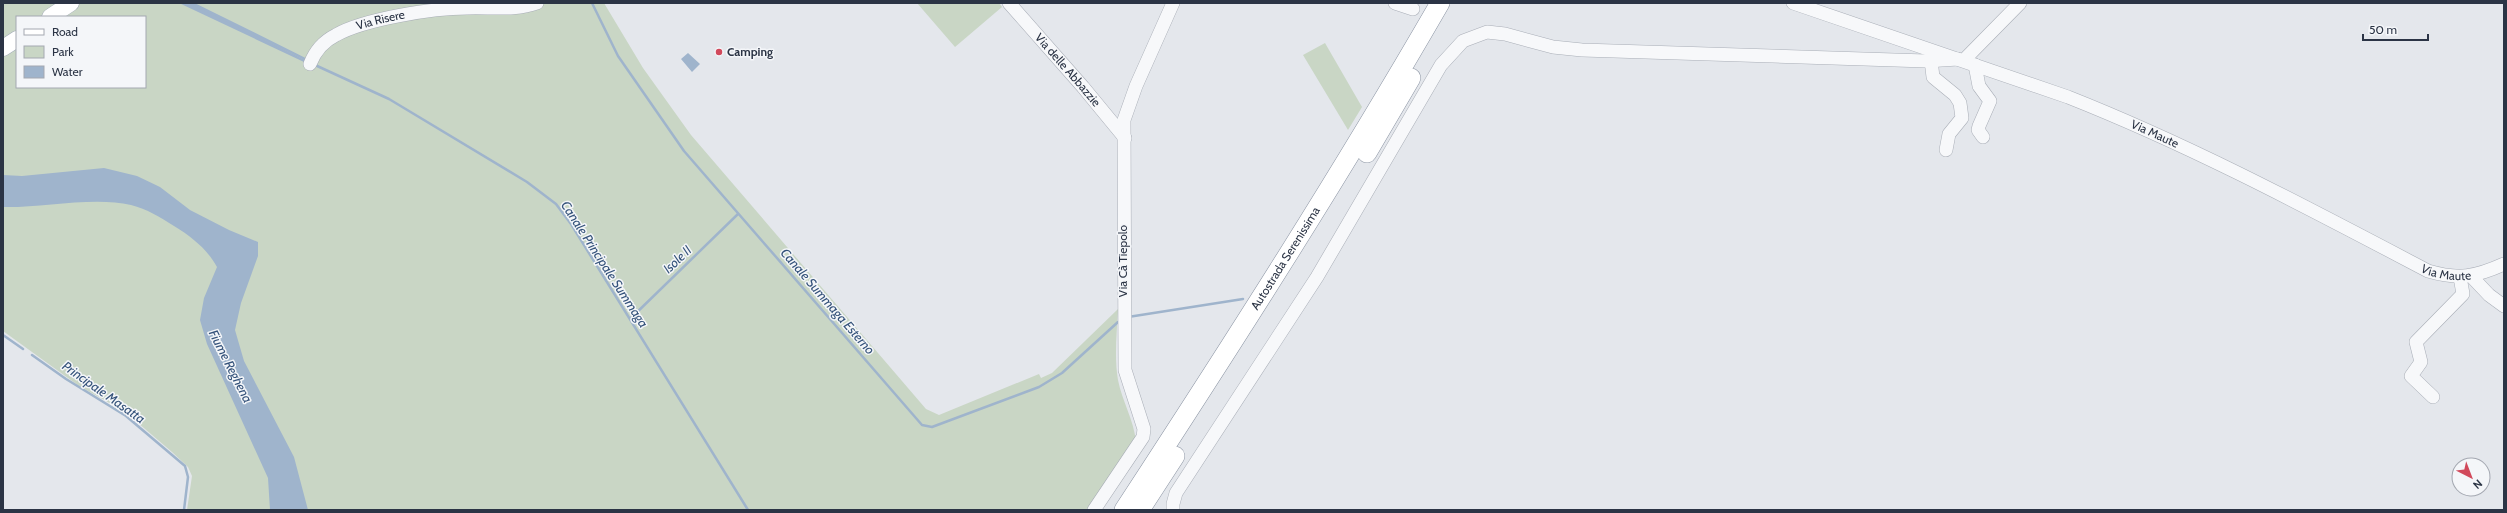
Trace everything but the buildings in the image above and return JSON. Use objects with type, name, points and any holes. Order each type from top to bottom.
[{"type":"highway","name":"Autostrada Serenissima","points":[[1124,510],[1248,321],[1384,99],[1440,3]]},
{"type":"highway","name":"Autostrada Serenissima","points":[[1140,510],[1262,322],[1396,105],[1454,3]]},
{"type":"main road","points":[[52,16],[71,3]]},
{"type":"main road","points":[[3,48],[16,40]]},
{"type":"street","name":"Via Risere","points":[[310,64],[314,53],[335,35],[365,24],[448,9],[519,7],[537,3]]},
{"type":"street","name":"Via delle Abbazzie","points":[[1009,3],[1083,87],[1125,138]]},
{"type":"street","name":"Via Cà Tiepolo","points":[[1094,510],[1136,450],[1143,437],[1144,430],[1124,370],[1124,120],[1127,107],[1173,3]]},
{"type":"street","points":[[1395,3],[1413,9]]},
{"type":"street","name":"Via Maute","points":[[1793,3],[1966,61],[2112,114],[2290,198],[2428,271],[2466,276],[2504,264]]},
{"type":"street","points":[[1173,510],[1176,493],[1317,277],[1441,65],[1463,41],[1487,32],[1505,34],[1553,47],[1582,50],[1966,61],[2020,3]]},
{"type":"street","points":[[1893,37],[1895,48],[1893,60]]},
{"type":"street","points":[[1931,60],[1933,77],[1950,88],[1960,103],[1962,118],[1949,134],[1946,150]]},
{"type":"street","points":[[1966,61],[1979,86],[1990,101],[1978,130],[1983,137]]},
{"type":"street","points":[[2433,397],[2411,376],[2421,362],[2416,342],[2462,294],[2466,276],[2504,306]]},
{"type":"green space","points":[[3,3],[604,3],[643,68],[691,135],[926,409],[939,415],[1039,374],[1041,378],[1052,373],[1118,309],[1116,362],[1118,380],[1133,426],[1136,442],[1088,510],[187,510],[192,476],[188,467],[124,411],[79,386],[3,331]]},
{"type":"green space","points":[[917,3],[999,3],[1002,7],[955,47]]},
{"type":"green space","points":[[1325,43],[1362,107],[1348,130],[1303,55]]},
{"type":"water","points":[[179,3],[192,3],[305,60],[304,62]]},
{"type":"water","points":[[688,53],[700,64],[692,72],[681,59]]},
{"type":"water","name":"Fiume Reghena","points":[[104,168],[137,176],[160,187],[190,210],[229,230],[258,242],[258,256],[241,303],[235,330],[244,361],[294,457],[308,510],[270,510],[268,478],[207,344],[200,320],[204,298],[217,267],[204,249],[164,219],[131,205],[84,202],[3,207],[3,175],[22,176]]},
{"type":"waterway","name":"Canale Principale Summaga","points":[[192,3],[305,59]]},
{"type":"waterway","name":"Canale Summaga Esterno","points":[[592,3],[618,56],[684,151],[922,425],[932,427],[1039,387],[1062,373],[1118,322]]},
{"type":"waterway","name":"Canale Principale Summaga","points":[[315,65],[389,99],[527,182],[556,204],[571,224],[748,510]]},
{"type":"waterway","name":"Isole II","points":[[630,319],[738,214]]},
{"type":"waterway","name":"Canale Summaga Esterno","points":[[1128,317],[1243,299]]},
{"type":"waterway","name":"Principale Masatta","points":[[3,335],[23,349]]},
{"type":"waterway","name":"Principale Masatta","points":[[32,355],[66,379],[126,416],[185,466],[188,477],[184,510]]},
{"type":"place","name":"Camping","points":[[719,52]]}]
